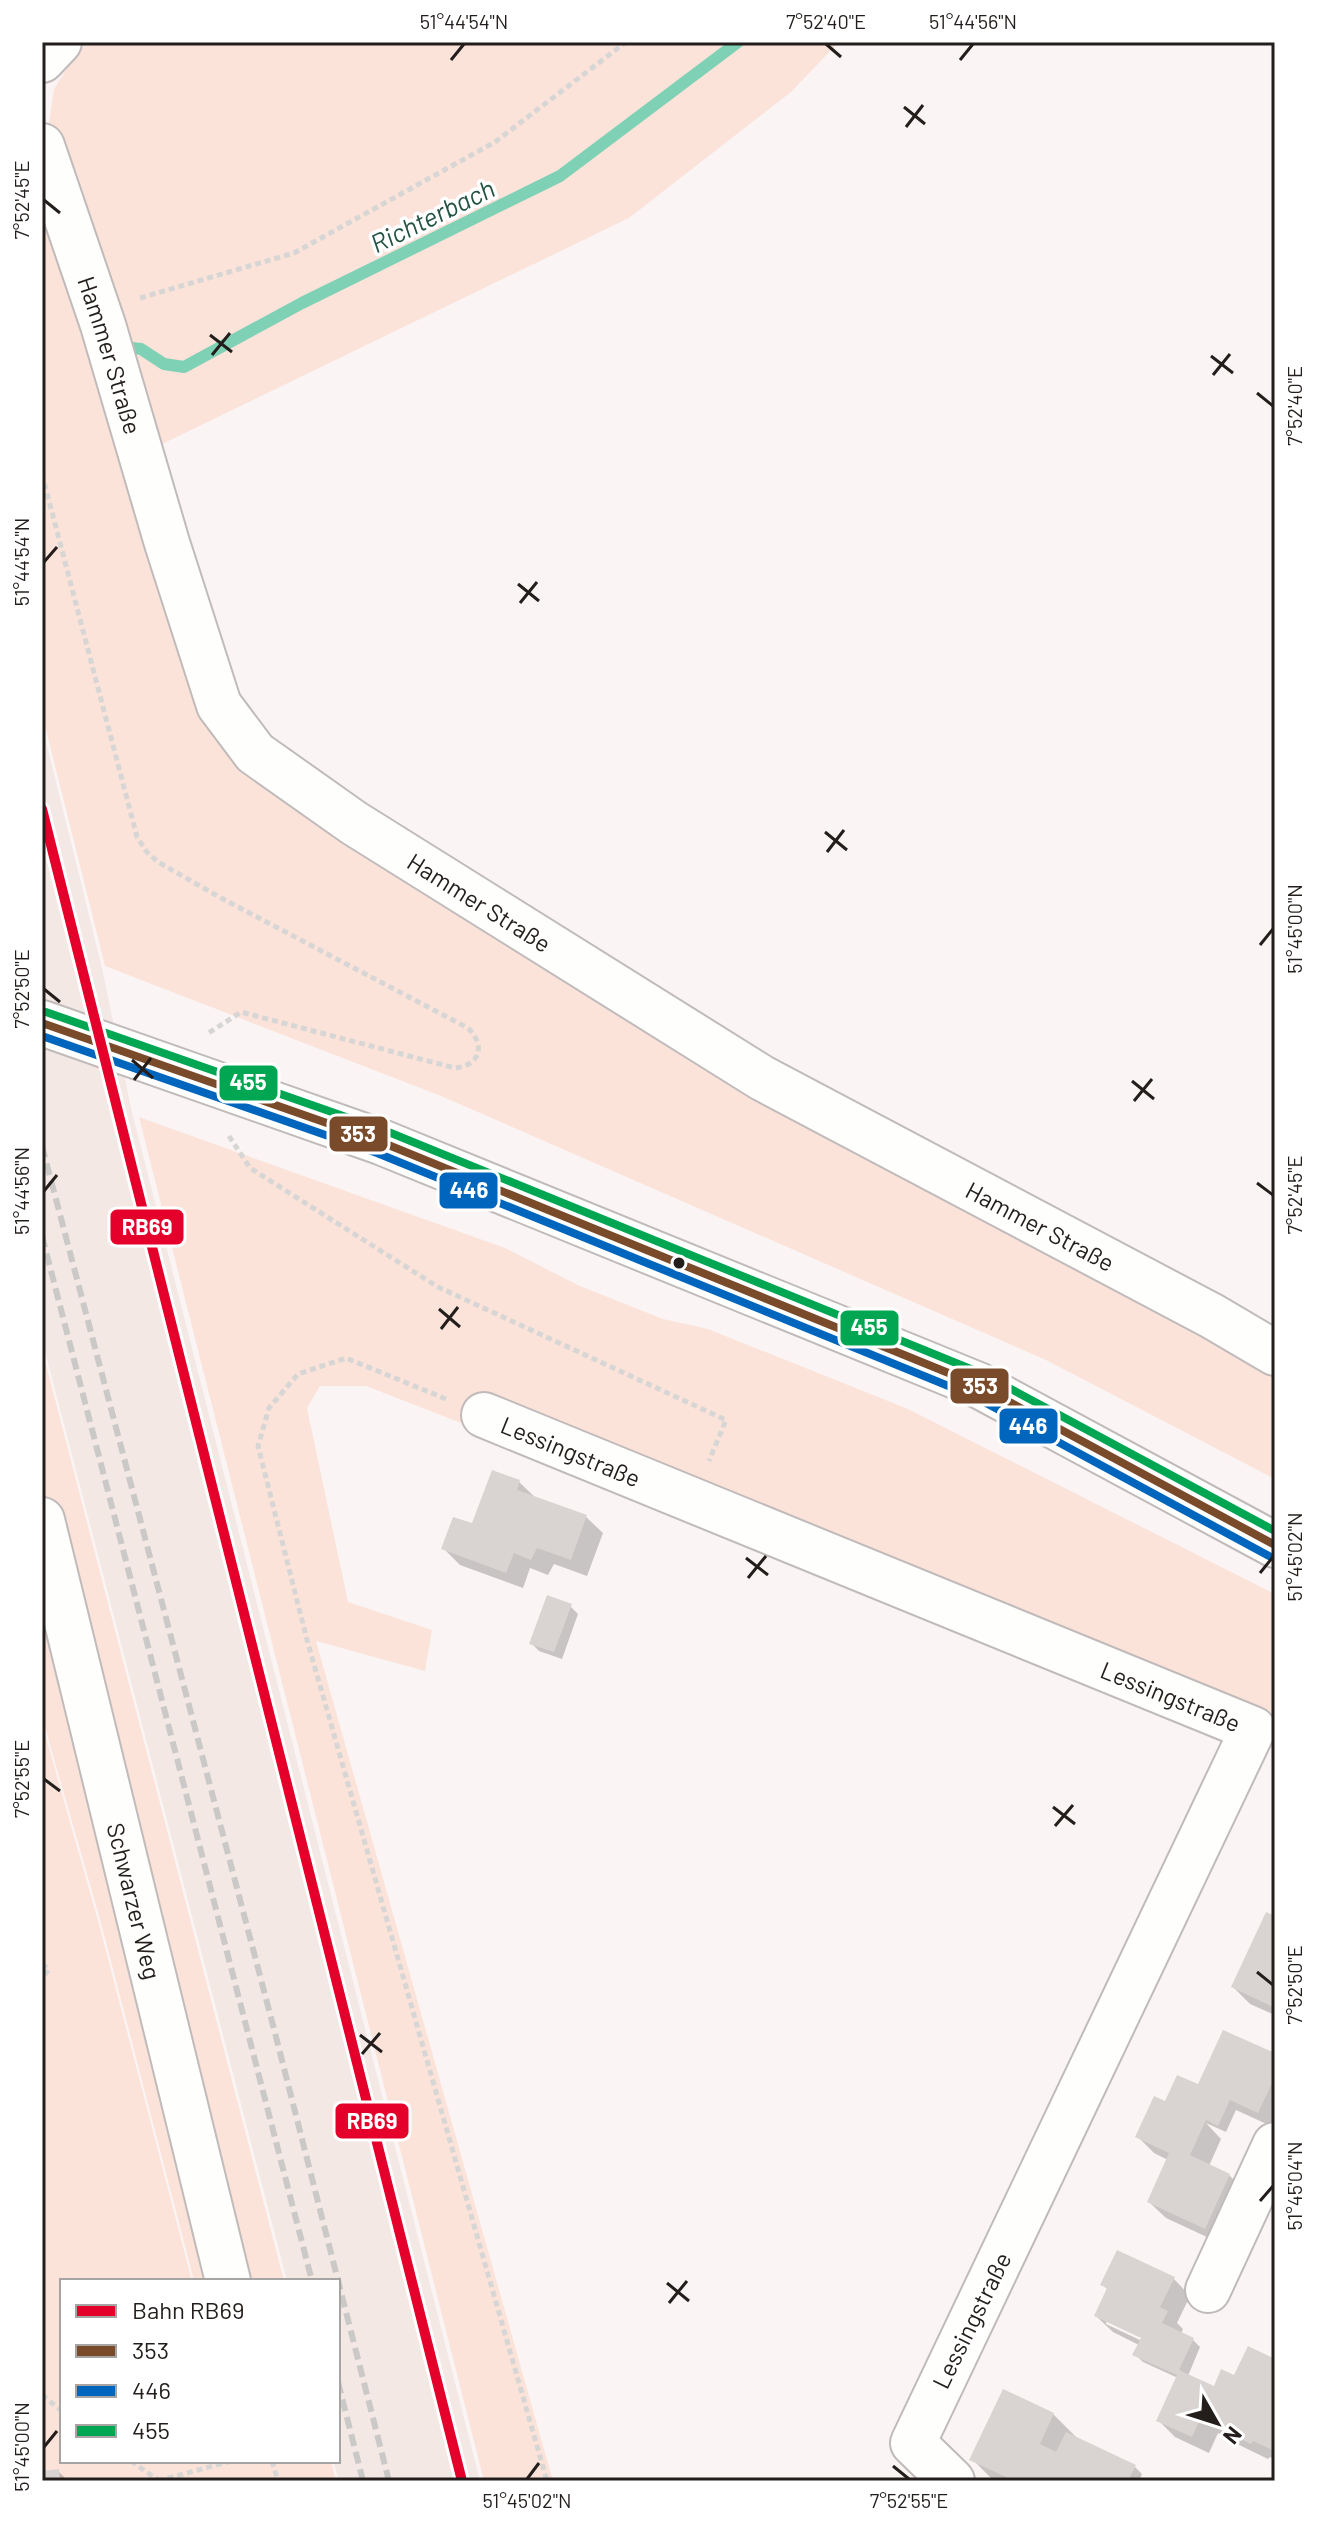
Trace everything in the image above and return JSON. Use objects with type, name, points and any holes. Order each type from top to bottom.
[{"type":"street","points":[[42,60],[59,42]]},
{"type":"street","name":"Hammer Straße","points":[[42,146],[98,310],[219,705],[255,753],[354,823],[762,1078],[1212,1316],[1275,1353]]},
{"type":"street","points":[[42,1023],[381,1142],[978,1385],[1275,1545]]},
{"type":"street","name":"Lessingstraße","points":[[484,1415],[1253,1729],[913,2443],[952,2481]]},
{"type":"street","name":"Schwarzer Weg","points":[[42,1520],[228,2279]]},
{"type":"street","points":[[1208,2290],[1275,2145]]},
{"type":"path","points":[[98,310],[294,253],[495,142],[626,42]]},
{"type":"path","points":[[42,474],[137,837],[146,851],[158,862],[221,898],[468,1028],[477,1036],[479,1047],[474,1060],[466,1067],[455,1068],[241,1012],[208,1032],[188,1074]]},
{"type":"path","points":[[227,1132],[250,1168],[438,1287],[726,1420],[692,1498]]},
{"type":"path","points":[[484,1415],[346,1358],[298,1374],[269,1408],[258,1446],[307,1640],[547,2481]]},
{"type":"path","points":[[42,1964],[49,1969],[42,1979]]},
{"type":"path","points":[[42,2395],[60,2409]]},
{"type":"path","points":[[134,2463],[158,2481],[224,2463]]},
{"type":"shaded area","points":[[87,42],[839,42],[791,92],[629,218],[154,448],[49,123],[54,89]]},
{"type":"shaded area","points":[[42,190],[248,764],[1275,1368],[1275,1479],[1046,1360],[441,1096],[105,966],[42,714]]},
{"type":"shaded area","points":[[42,725],[102,968],[131,1108],[480,2481],[339,2481],[334,2463],[340,2463],[340,2279],[286,2279],[42,1340]]},
{"type":"shaded area","points":[[139,1117],[505,1248],[580,1286],[663,1319],[708,1329],[908,1409],[1275,1594],[1275,1750],[646,1495],[366,1386],[320,1386],[307,1408],[348,1602],[432,1630],[425,1671],[316,1641],[553,2481],[484,2481]]},
{"type":"shaded area","points":[[42,1349],[283,2279],[193,2279],[101,1923],[42,1717]]},
{"type":"shaded area","points":[[42,1723],[99,1924],[191,2279],[60,2279],[60,2463],[332,2463],[336,2481],[42,2481]]},
{"type":"building","points":[[492,1470],[520,1480],[517,1490],[587,1515],[571,1560],[537,1548],[531,1560],[514,1553],[506,1573],[441,1549],[453,1517],[472,1523]]},
{"type":"building","points":[[547,1595],[572,1604],[554,1652],[529,1644]]},
{"type":"building","points":[[1266,1912],[1275,1916],[1275,2008],[1231,1987]]},
{"type":"building","points":[[1223,2030],[1275,2053],[1275,2077],[1258,2113],[1230,2100],[1218,2126],[1206,2120],[1190,2155],[1230,2174],[1205,2229],[1147,2202],[1169,2153],[1135,2137],[1154,2096],[1165,2101],[1177,2075],[1198,2084]]},
{"type":"building","points":[[1117,2250],[1175,2277],[1160,2307],[1168,2311],[1162,2323],[1194,2338],[1179,2370],[1214,2386],[1221,2369],[1234,2375],[1248,2346],[1275,2359],[1275,2451],[1253,2441],[1251,2444],[1201,2417],[1192,2437],[1156,2421],[1177,2375],[1132,2355],[1141,2338],[1094,2316],[1107,2288],[1100,2285]]},
{"type":"building","points":[[1003,2389],[1054,2413],[1040,2444],[1056,2452],[1066,2432],[1136,2465],[1128,2481],[1015,2481],[969,2460]]},
{"type":"building","points":[[59,2469],[60,2481],[42,2481],[42,2471]]},
{"type":"waterway","name":"Richterbach","points":[[123,347],[141,349],[164,364],[184,367],[302,303],[560,176],[738,42]]},
{"type":"railway","points":[[42,1146],[338,2279]]},
{"type":"railway","points":[[42,1236],[311,2279]]},
{"type":"railway","points":[[340,2288],[389,2481]]},
{"type":"railway","points":[[340,2390],[363,2481]]},
{"type":"rail line","name":"RB69","points":[[42,809],[462,2481]]},
{"type":"transit line","name":"455","points":[[46,1012],[386,1131],[983,1374],[1275,1531]]},
{"type":"transit line","name":"353","points":[[42,1023],[381,1142],[978,1385],[1275,1545]]},
{"type":"transit line","name":"446","points":[[42,1036],[377,1153],[973,1396],[1269,1556]]}]
